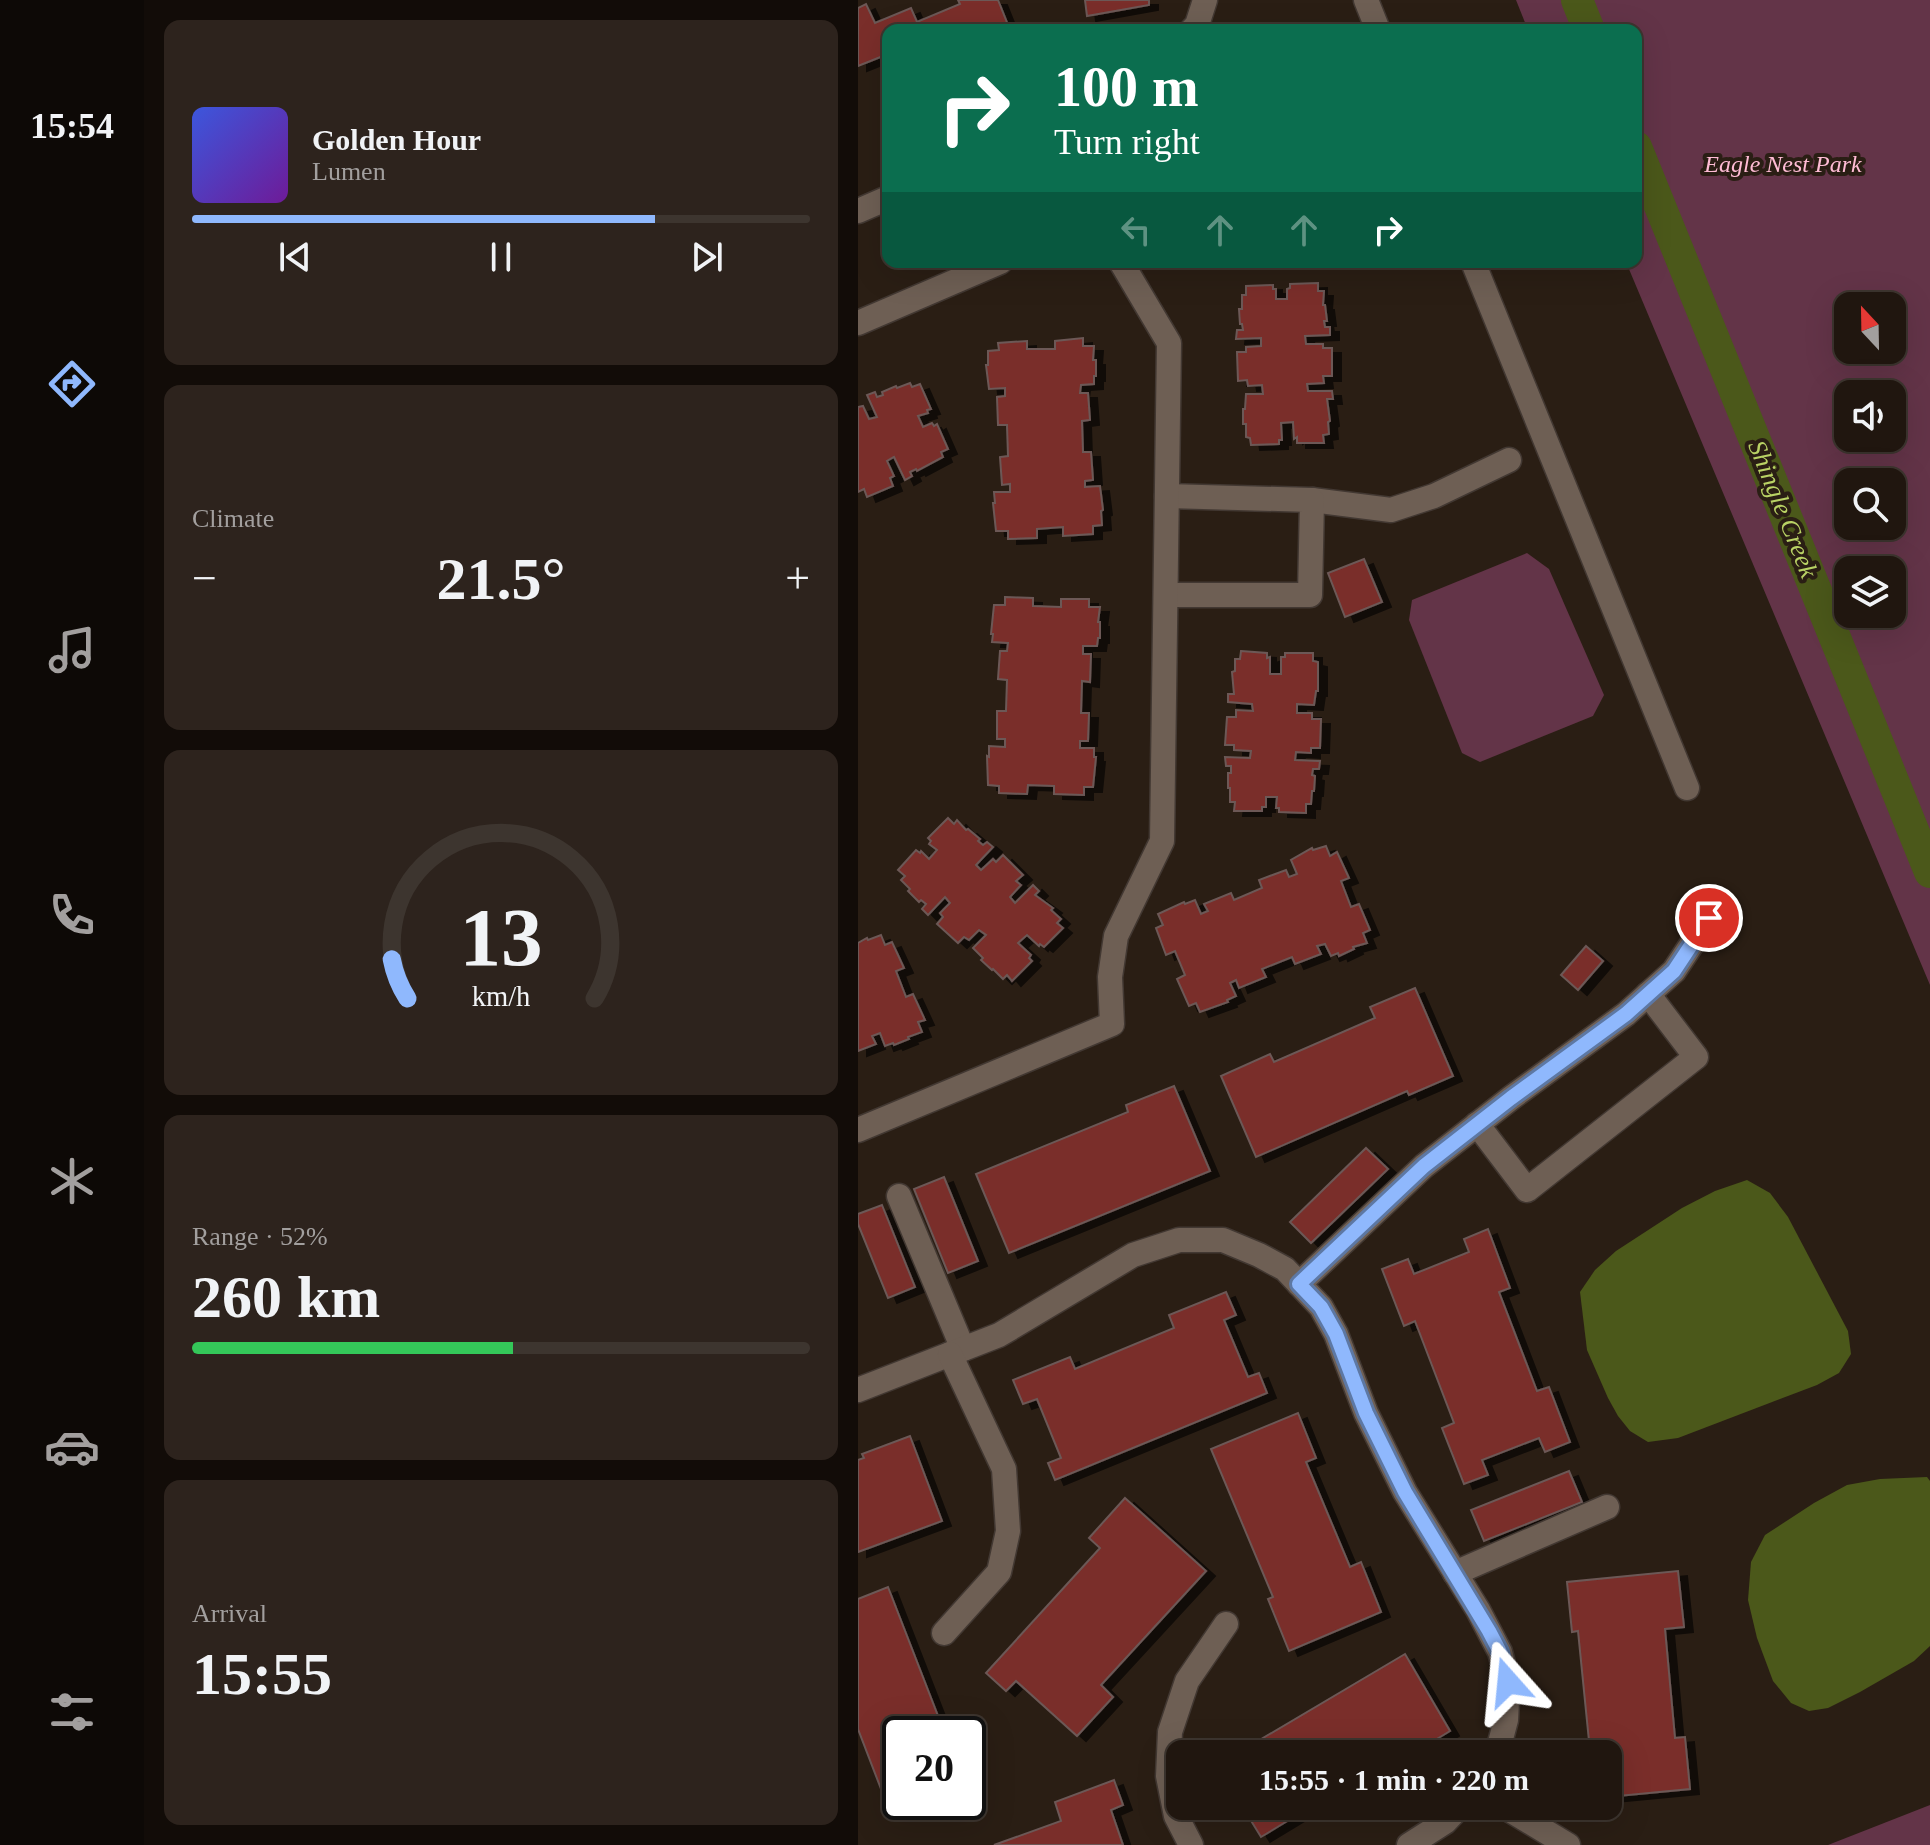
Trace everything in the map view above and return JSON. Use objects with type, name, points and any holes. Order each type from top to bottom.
[{"type":"lane","points":[[1197,24],[1205,0]]},
{"type":"lane","points":[[1366,0],[1376,24]]},
{"type":"lane","points":[[858,211],[882,201]]},
{"type":"lane","points":[[858,323],[986,268]]},
{"type":"lane","points":[[858,1130],[1112,1024],[1110,977],[1116,936],[1162,841],[1169,343],[1125,268]]},
{"type":"lane","points":[[1475,268],[1687,788]]},
{"type":"lane","points":[[1167,496],[1312,500],[1391,510],[1434,496],[1509,460]]},
{"type":"lane","points":[[1166,595],[1310,595],[1312,500]]},
{"type":"lane","points":[[1299,1284],[1424,1166],[1626,1014],[1674,971],[1709,918]]},
{"type":"lane","points":[[1477,1124],[1527,1190],[1696,1057],[1648,994]]},
{"type":"lane","points":[[899,1196],[1004,1469],[1008,1531],[999,1572],[944,1633]]},
{"type":"lane","points":[[858,1390],[999,1335],[1133,1255],[1179,1240],[1223,1240],[1285,1269],[1321,1307],[1336,1334],[1366,1413],[1405,1492],[1478,1610],[1500,1652],[1508,1682],[1506,1720],[1501,1740]]},
{"type":"lane","points":[[1455,1573],[1607,1507]]},
{"type":"lane","points":[[1191,1845],[1176,1816],[1168,1776],[1170,1732],[1187,1681],[1226,1624]]},
{"type":"lane","points":[[1409,1845],[1447,1820]]},
{"type":"lane","points":[[1526,1820],[1568,1845]]},
{"type":"green space","name":"Eagle Nest Park","points":[[1516,0],[1930,0],[1930,985],[1629,268],[1642,268],[1642,24],[1526,24]]},
{"type":"green space","points":[[1527,553],[1549,569],[1604,695],[1593,716],[1480,762],[1462,753],[1409,620],[1412,600]]},
{"type":"green space","points":[[1930,1805],[1930,1845],[1828,1845]]},
{"type":"shaded area","points":[[1747,1180],[1770,1193],[1788,1217],[1848,1331],[1851,1354],[1839,1373],[1817,1385],[1678,1438],[1648,1442],[1630,1431],[1608,1398],[1587,1350],[1580,1292],[1595,1270],[1616,1251],[1682,1208],[1715,1191]]},
{"type":"shaded area","points":[[1927,1477],[1930,1481],[1930,1646],[1914,1661],[1828,1708],[1809,1711],[1791,1703],[1773,1681],[1757,1638],[1748,1600],[1751,1562],[1765,1535],[1847,1485],[1880,1479]]},
{"type":"building","points":[[958,0],[998,0],[1008,24],[882,24],[882,56],[858,66],[858,8],[866,4],[875,23],[911,8],[917,22],[960,4]]},
{"type":"building","points":[[1085,0],[1149,0],[1149,5],[1087,16]]},
{"type":"building","points":[[1318,283],[1318,291],[1324,291],[1327,321],[1324,321],[1325,327],[1330,327],[1330,335],[1305,336],[1306,344],[1323,344],[1323,348],[1332,348],[1332,376],[1323,376],[1324,383],[1307,384],[1308,391],[1332,391],[1333,399],[1327,399],[1329,434],[1323,435],[1324,443],[1297,443],[1293,422],[1281,423],[1282,440],[1279,444],[1251,445],[1250,438],[1246,437],[1246,424],[1243,424],[1243,409],[1246,394],[1263,394],[1262,385],[1248,386],[1247,380],[1238,381],[1237,352],[1246,352],[1246,347],[1261,346],[1261,338],[1236,339],[1237,330],[1243,330],[1239,309],[1242,309],[1242,295],[1246,295],[1246,286],[1273,285],[1276,299],[1287,299],[1290,284]]},
{"type":"building","points":[[1083,338],[1083,346],[1094,346],[1093,360],[1096,360],[1094,384],[1081,385],[1080,393],[1088,393],[1090,420],[1082,421],[1083,452],[1091,452],[1093,480],[1085,481],[1085,487],[1100,486],[1102,525],[1093,526],[1093,534],[1063,536],[1063,527],[1037,529],[1037,538],[1008,539],[1008,531],[996,531],[993,503],[994,492],[1010,492],[1010,484],[1002,485],[1000,457],[1008,456],[1007,425],[998,425],[997,397],[1005,396],[1005,388],[989,389],[988,351],[999,350],[998,343],[1027,341],[1027,349],[1055,349],[1055,341]]},
{"type":"building","points":[[910,383],[912,387],[920,384],[931,409],[918,416],[923,427],[937,424],[948,449],[941,452],[943,457],[910,472],[912,476],[905,480],[894,457],[887,461],[894,476],[890,478],[893,486],[867,497],[864,489],[858,492],[858,407],[863,406],[869,419],[877,417],[867,395],[875,392],[877,397],[896,386]]},
{"type":"building","points":[[1364,559],[1382,602],[1345,617],[1328,573]]},
{"type":"building","points":[[1005,597],[1033,598],[1033,606],[1061,607],[1061,599],[1089,599],[1089,607],[1100,607],[1097,646],[1083,646],[1083,654],[1091,654],[1090,682],[1082,681],[1081,713],[1089,713],[1088,741],[1080,741],[1080,748],[1094,748],[1096,757],[1093,787],[1084,787],[1084,795],[1054,794],[1054,786],[1028,785],[1027,794],[999,793],[999,786],[988,785],[989,746],[1005,747],[1005,739],[997,739],[997,711],[1006,711],[1007,680],[998,679],[1000,651],[1007,651],[1008,643],[992,642],[991,634],[994,605],[1005,605]]},
{"type":"building","points":[[1241,651],[1267,653],[1267,658],[1270,657],[1270,674],[1281,674],[1281,657],[1285,657],[1285,653],[1313,653],[1313,661],[1318,662],[1318,691],[1314,705],[1297,704],[1297,713],[1312,713],[1312,719],[1321,719],[1320,748],[1311,748],[1311,753],[1296,752],[1295,760],[1320,761],[1319,769],[1313,769],[1314,791],[1311,804],[1306,804],[1306,813],[1279,812],[1276,808],[1277,797],[1266,797],[1266,807],[1262,807],[1262,811],[1234,811],[1235,802],[1230,802],[1228,773],[1231,773],[1231,766],[1226,766],[1225,757],[1250,758],[1251,751],[1234,750],[1234,745],[1225,745],[1227,717],[1236,717],[1236,710],[1253,711],[1252,704],[1228,702],[1228,694],[1234,694],[1232,672],[1235,671],[1235,659],[1240,659]]},
{"type":"building","points":[[948,818],[954,824],[957,820],[983,845],[987,842],[993,847],[976,865],[981,870],[1003,855],[1023,875],[1016,881],[1021,885],[1010,897],[1015,903],[1033,885],[1039,891],[1035,895],[1053,908],[1051,910],[1061,919],[1057,923],[1063,928],[1044,947],[1027,935],[1018,943],[1031,955],[1029,958],[1032,961],[1012,981],[1007,975],[1003,979],[992,970],[973,948],[986,935],[979,930],[969,940],[964,937],[958,943],[937,924],[943,917],[940,913],[950,903],[945,897],[928,915],[922,909],[926,904],[921,900],[919,902],[901,880],[905,876],[898,870],[916,850],[929,859],[937,850],[929,844],[931,841],[928,838]]},
{"type":"building","points":[[1326,846],[1330,856],[1337,852],[1349,878],[1341,881],[1351,907],[1359,904],[1370,930],[1363,933],[1367,943],[1339,956],[1338,953],[1331,956],[1325,944],[1317,946],[1321,954],[1295,964],[1292,957],[1262,969],[1266,977],[1239,988],[1236,980],[1230,983],[1236,996],[1228,1002],[1200,1012],[1196,1003],[1189,1006],[1177,979],[1185,975],[1175,951],[1166,955],[1156,928],[1163,925],[1158,914],[1195,900],[1201,914],[1208,911],[1204,904],[1231,893],[1234,900],[1262,888],[1259,880],[1286,870],[1289,877],[1297,874],[1291,860],[1312,848]]},
{"type":"building","points":[[881,935],[885,945],[892,942],[904,968],[896,971],[906,997],[913,994],[925,1020],[918,1022],[922,1032],[909,1039],[885,1046],[880,1033],[872,1036],[876,1044],[858,1051],[858,943]]},
{"type":"building","points":[[1586,946],[1603,961],[1578,990],[1561,975]]},
{"type":"building","points":[[1415,988],[1453,1076],[1409,1095],[1407,1091],[1256,1157],[1221,1076],[1270,1054],[1274,1062],[1375,1018],[1370,1007]]},
{"type":"building","points":[[1174,1086],[1210,1171],[1009,1253],[976,1174],[1128,1112],[1126,1105]]},
{"type":"building","points":[[1366,1148],[1388,1169],[1311,1243],[1290,1222]]},
{"type":"building","points":[[944,1177],[978,1261],[948,1273],[914,1189]]},
{"type":"building","points":[[882,1205],[915,1287],[888,1298],[858,1224],[858,1214]]},
{"type":"building","points":[[1488,1229],[1510,1288],[1499,1292],[1537,1391],[1549,1387],[1570,1442],[1545,1452],[1539,1438],[1482,1460],[1488,1475],[1464,1484],[1442,1428],[1454,1423],[1415,1321],[1404,1326],[1382,1269],[1408,1259],[1414,1274],[1469,1252],[1464,1239]]},
{"type":"building","points":[[1226,1292],[1236,1315],[1224,1320],[1248,1377],[1259,1373],[1267,1393],[1055,1480],[1048,1463],[1061,1458],[1037,1399],[1023,1404],[1013,1380],[1070,1357],[1075,1369],[1174,1328],[1169,1315]]},
{"type":"building","points":[[1298,1413],[1316,1458],[1306,1462],[1350,1567],[1361,1562],[1381,1612],[1289,1651],[1268,1599],[1273,1597],[1211,1449]]},
{"type":"building","points":[[910,1436],[942,1521],[858,1552],[858,1460],[864,1458],[862,1454]]},
{"type":"building","points":[[1569,1471],[1582,1502],[1484,1541],[1471,1510]]},
{"type":"building","points":[[1125,1498],[1206,1571],[1101,1685],[1113,1697],[1077,1736],[1016,1681],[1006,1691],[986,1673],[1100,1548],[1089,1538]]},
{"type":"building","points":[[1678,1571],[1684,1627],[1665,1629],[1675,1738],[1685,1737],[1690,1789],[1622,1796],[1622,1740],[1589,1740],[1578,1631],[1572,1632],[1567,1582]]},
{"type":"building","points":[[888,1587],[938,1716],[882,1716],[882,1792],[858,1729],[858,1599]]},
{"type":"building","points":[[1405,1654],[1450,1731],[1435,1740],[1260,1740]]},
{"type":"building","points":[[1114,1780],[1123,1805],[1111,1810],[1123,1845],[994,1845],[1061,1821],[1055,1802]]},
{"type":"building","points":[[1251,1820],[1289,1820],[1261,1837]]},
{"type":"waterway","name":"Shingle Creek","points":[[1577,0],[1587,24]]},
{"type":"waterway","name":"Shingle Creek","points":[[1642,162],[1930,872]]},
{"type":"route","points":[[1508,1682],[1500,1652],[1478,1610],[1405,1492],[1366,1413],[1336,1334],[1321,1307],[1299,1284],[1424,1166],[1626,1014],[1674,971],[1709,918]]}]
